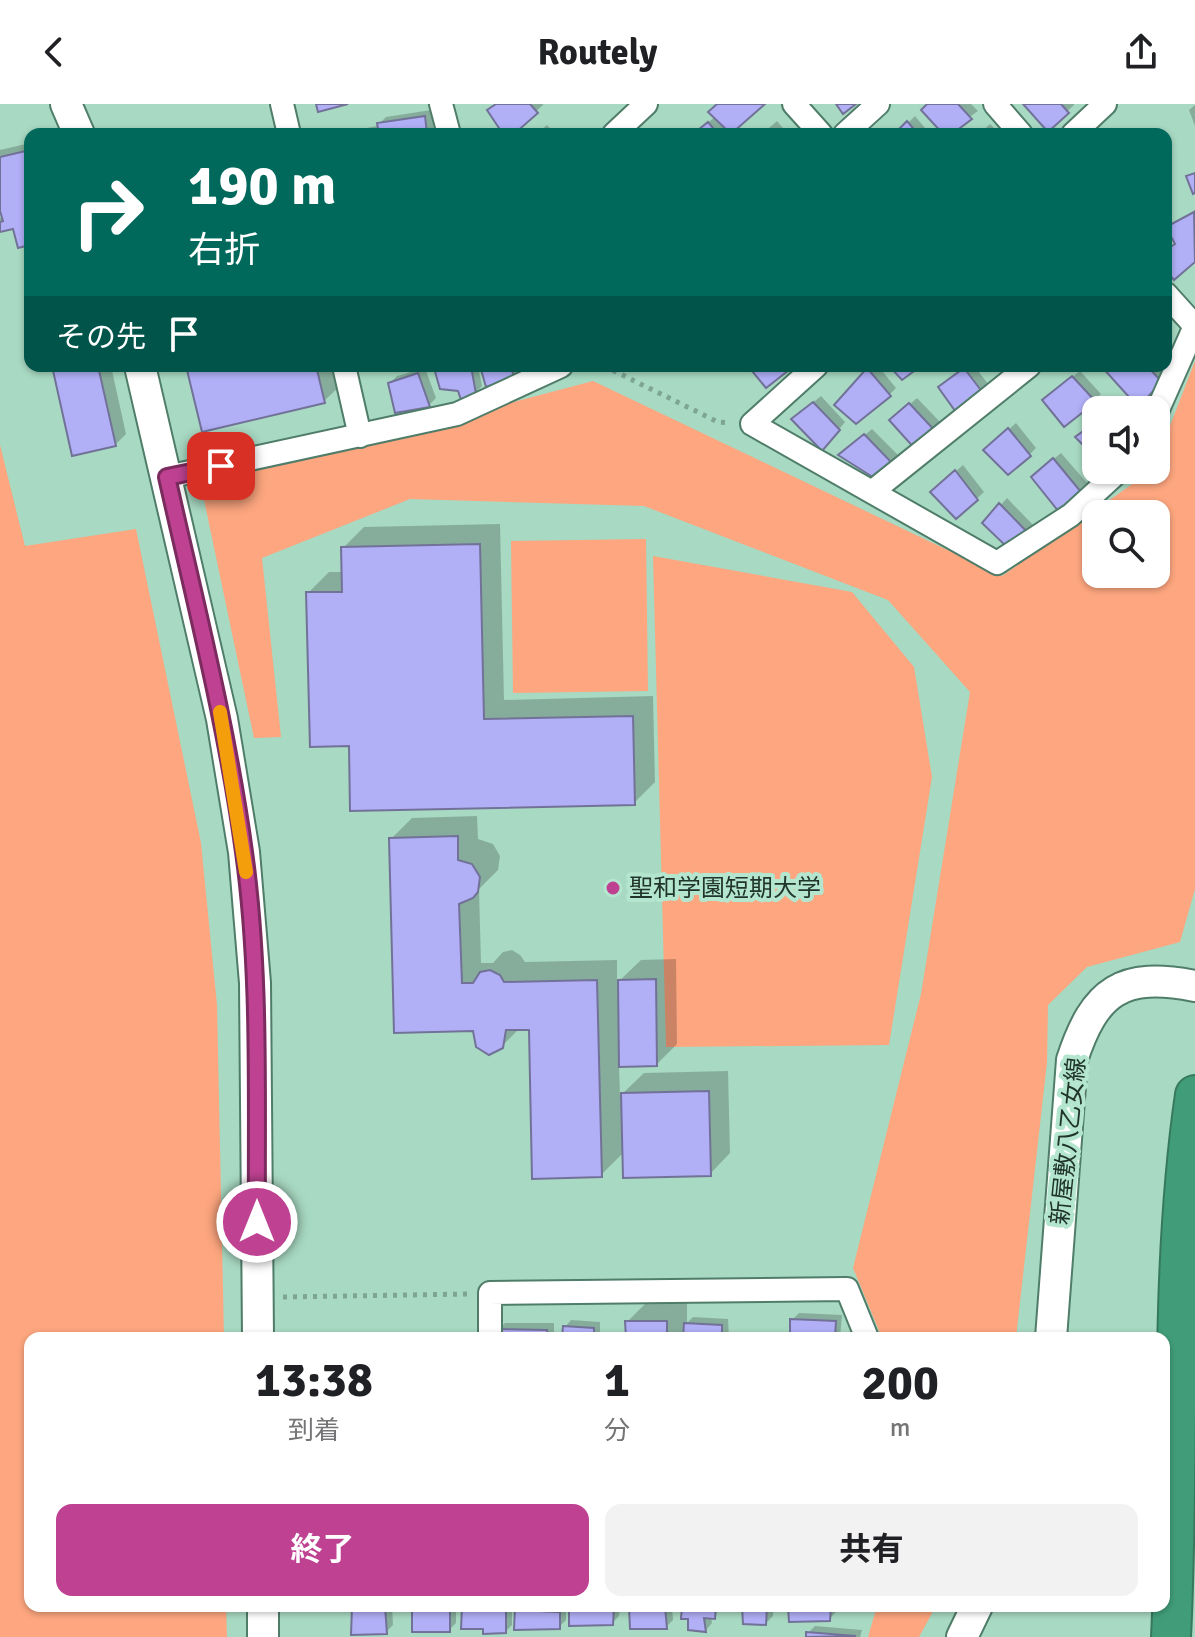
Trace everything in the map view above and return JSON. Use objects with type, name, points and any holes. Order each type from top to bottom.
[{"type":"highway","points":[[1171,1637],[1183,1207],[1195,1095]]},
{"type":"street","points":[[66,104],[76,128]]},
{"type":"street","points":[[282,104],[288,128]]},
{"type":"street","points":[[441,104],[447,128]]},
{"type":"street","points":[[620,128],[646,104]]},
{"type":"street","points":[[794,104],[816,128]]},
{"type":"street","points":[[852,128],[878,104]]},
{"type":"street","points":[[995,104],[1016,128]]},
{"type":"street","points":[[1079,128],[1105,104]]},
{"type":"street","points":[[1164,396],[1195,326],[1172,301]]},
{"type":"street","points":[[141,372],[222,719],[244,852],[255,983],[258,1332]]},
{"type":"street","points":[[345,372],[360,436]]},
{"type":"street","points":[[167,477],[457,414],[548,372]]},
{"type":"street","points":[[809,372],[752,424],[997,563],[1071,515],[1105,484]]},
{"type":"street","points":[[873,491],[1022,372]]},
{"type":"street","name":"新屋敷八乙女線","points":[[1051,1332],[1072,1060],[1081,1032],[1104,998],[1127,984],[1152,980],[1195,986]]},
{"type":"street","points":[[490,1332],[490,1293],[847,1289],[865,1332]]},
{"type":"street","points":[[263,1612],[263,1637]]},
{"type":"street","points":[[962,1637],[974,1612]]},
{"type":"path","points":[[616,372],[718,422],[752,424]]},
{"type":"path","points":[[283,1297],[490,1293]]},
{"type":"shaded area","points":[[1195,361],[1195,889],[1180,942],[1087,967],[1048,1005],[1047,1062],[1017,1332],[880,1332],[853,1268],[921,994],[970,692],[888,600],[644,506],[410,499],[262,558],[281,737],[254,738],[203,495],[209,484],[224,479],[593,381],[1002,576],[1082,519],[1082,588],[1170,588],[1170,500],[1110,500],[1132,484],[1170,484],[1170,426]]},
{"type":"shaded area","points":[[0,445],[25,546],[136,529],[201,843],[217,1005],[224,1332],[24,1332],[24,1612],[226,1612],[227,1637],[0,1637]]},
{"type":"shaded area","points":[[646,539],[648,691],[513,693],[511,541]]},
{"type":"shaded area","points":[[653,556],[852,592],[914,667],[932,777],[889,1045],[666,1047]]},
{"type":"shaded area","points":[[875,1612],[933,1612],[919,1637],[868,1637]]},
{"type":"building","points":[[316,104],[348,104],[318,112]]},
{"type":"building","points":[[496,104],[530,104],[538,113],[521,128],[499,128],[487,110]]},
{"type":"building","points":[[717,104],[765,104],[738,128],[725,128],[708,112]]},
{"type":"building","points":[[836,104],[856,104],[843,114]]},
{"type":"building","points":[[927,104],[958,104],[972,119],[960,128],[938,128],[921,110]]},
{"type":"building","points":[[1023,104],[1061,104],[1069,113],[1052,128],[1044,128]]},
{"type":"building","points":[[425,116],[426,128],[378,128],[377,123]]},
{"type":"building","points":[[907,121],[913,128],[900,128]]},
{"type":"building","points":[[24,151],[24,246],[18,248],[13,229],[0,232],[0,222],[3,221],[0,211],[0,157]]},
{"type":"building","points":[[1195,173],[1195,193],[1193,194],[1186,176]]},
{"type":"building","points":[[1194,212],[1195,262],[1174,280],[1172,246],[1175,244],[1172,224]]},
{"type":"building","points":[[53,372],[99,372],[116,446],[72,456]]},
{"type":"building","points":[[187,372],[317,372],[325,403],[202,432]]},
{"type":"building","points":[[435,372],[472,372],[476,394],[461,400],[458,391],[440,389]]},
{"type":"building","points":[[482,372],[512,372],[514,378],[486,387]]},
{"type":"building","points":[[753,372],[787,372],[766,388]]},
{"type":"building","points":[[863,372],[870,372],[891,396],[856,424],[834,405]]},
{"type":"building","points":[[895,372],[913,372],[902,380]]},
{"type":"building","points":[[959,372],[967,372],[983,393],[958,415],[938,387]]},
{"type":"building","points":[[1106,372],[1153,372],[1162,382],[1149,396],[1128,396]]},
{"type":"building","points":[[418,373],[430,407],[395,413],[388,383]]},
{"type":"building","points":[[1072,376],[1090,396],[1082,396],[1082,413],[1064,427],[1042,400]]},
{"type":"building","points":[[813,402],[840,430],[822,451],[791,419]]},
{"type":"building","points":[[909,403],[937,433],[916,450],[889,420]]},
{"type":"building","points":[[1008,428],[1031,456],[1008,475],[983,450]]},
{"type":"building","points":[[1082,432],[1082,444],[1075,437]]},
{"type":"building","points":[[864,434],[892,463],[879,481],[838,455]]},
{"type":"building","points":[[1053,458],[1081,492],[1059,512],[1031,477]]},
{"type":"building","points":[[955,470],[978,500],[956,519],[930,492]]},
{"type":"building","points":[[999,503],[1030,535],[1011,551],[982,523]]},
{"type":"building","points":[[480,544],[484,719],[633,716],[635,805],[350,811],[349,746],[310,747],[306,592],[342,592],[341,547]]},
{"type":"building","points":[[458,836],[458,860],[472,864],[480,877],[478,892],[473,898],[459,904],[462,983],[473,983],[480,972],[490,970],[500,975],[504,982],[597,980],[602,1177],[532,1179],[529,1030],[506,1030],[503,1048],[489,1055],[476,1047],[473,1031],[394,1033],[389,838]]},
{"type":"building","points":[[656,979],[657,1066],[619,1067],[618,980]]},
{"type":"building","points":[[709,1091],[711,1176],[623,1178],[621,1093]]},
{"type":"building","points":[[790,1319],[836,1321],[835,1332],[790,1332]]},
{"type":"building","points":[[625,1321],[667,1321],[667,1332],[626,1332]]},
{"type":"building","points":[[684,1323],[722,1325],[722,1332],[683,1332]]},
{"type":"building","points":[[563,1326],[594,1328],[594,1332],[562,1332]]},
{"type":"building","points":[[496,1329],[547,1332],[496,1332]]},
{"type":"building","points":[[352,1612],[385,1612],[387,1634],[351,1635]]},
{"type":"building","points":[[412,1612],[450,1612],[450,1632],[412,1632]]},
{"type":"building","points":[[462,1612],[506,1612],[506,1633],[483,1634],[483,1629],[461,1629]]},
{"type":"building","points":[[515,1612],[560,1612],[560,1629],[514,1630]]},
{"type":"building","points":[[569,1612],[614,1612],[613,1625],[569,1626]]},
{"type":"building","points":[[629,1612],[666,1612],[667,1629],[630,1629]]},
{"type":"building","points":[[682,1612],[716,1612],[715,1619],[704,1618],[706,1632],[688,1630],[688,1619],[681,1619]]},
{"type":"building","points":[[742,1612],[767,1612],[766,1625],[743,1624]]},
{"type":"building","points":[[788,1612],[831,1612],[830,1621],[789,1622]]},
{"type":"building","points":[[806,1632],[856,1636],[806,1637]]},
{"type":"slow traffic","points":[[220,712],[246,872]]},
{"type":"place","name":"聖和学園短期大学","points":[[613,888]]},
{"type":"route","points":[[221,466],[167,477],[222,719],[244,852],[255,983],[257,1222]]}]
